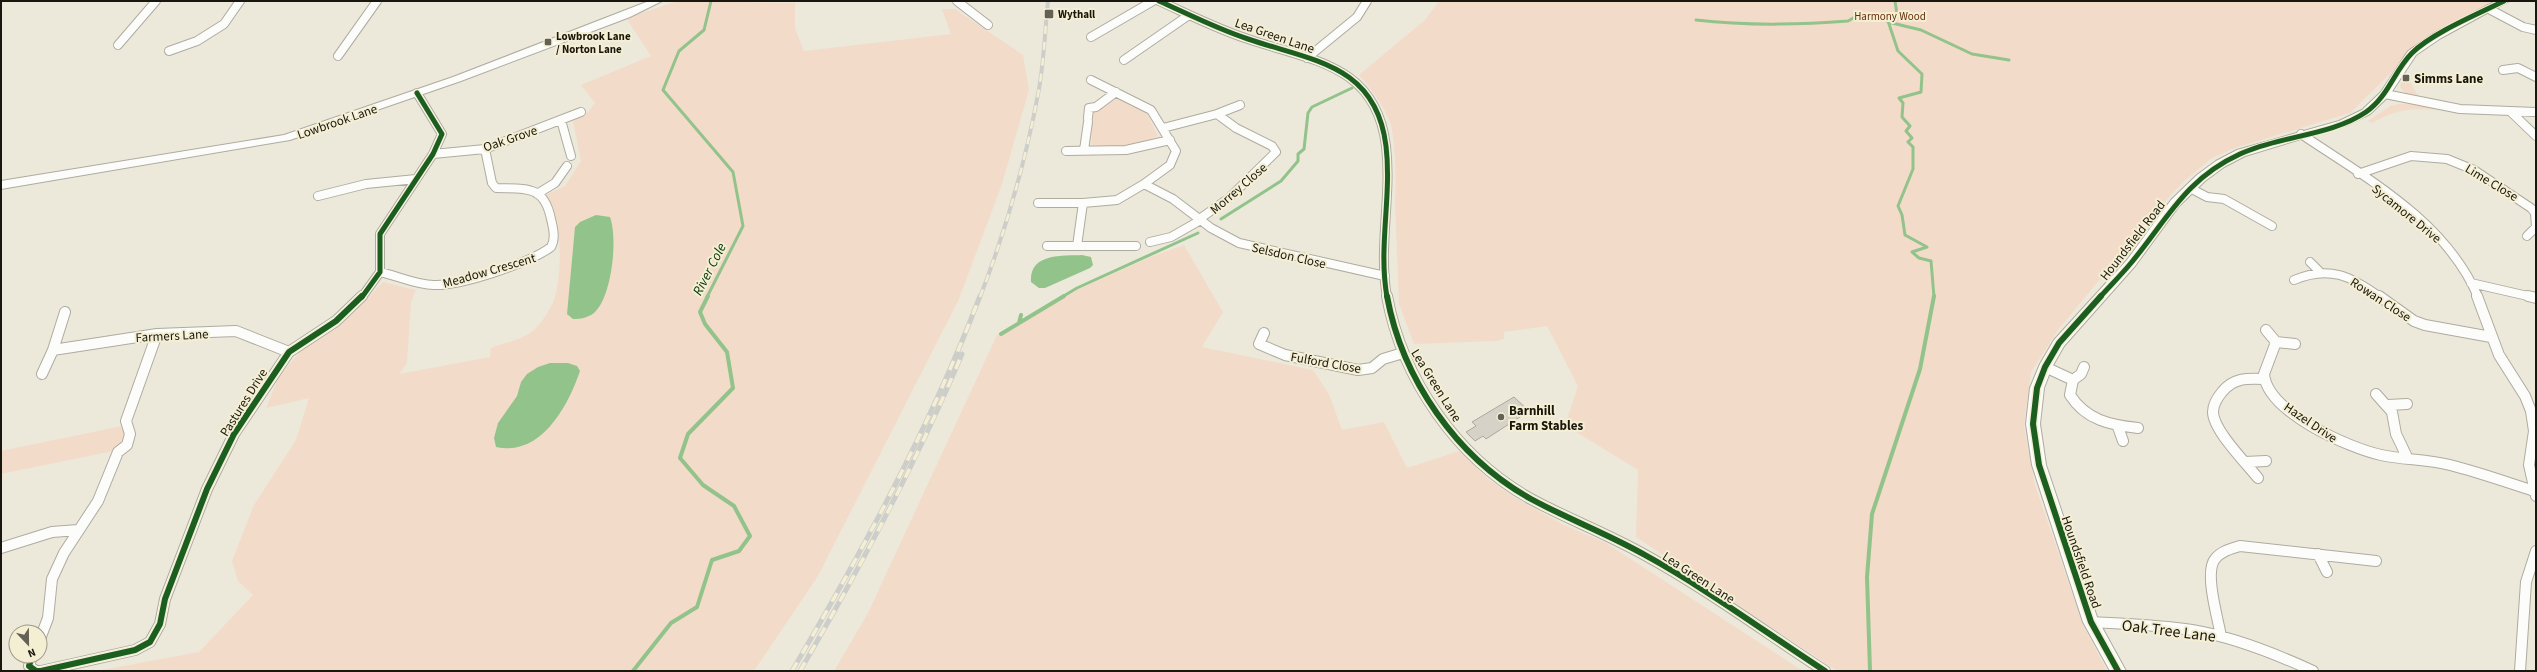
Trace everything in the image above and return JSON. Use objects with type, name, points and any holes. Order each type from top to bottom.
[{"type":"street","points":[[118,45],[156,1]]},
{"type":"street","points":[[169,51],[197,41],[224,24],[240,1]]},
{"type":"street","points":[[338,56],[377,1]]},
{"type":"street","name":"Lowbrook Lane","points":[[1,185],[286,138],[417,93],[626,15],[657,1]]},
{"type":"street","points":[[957,1],[988,25]]},
{"type":"street","points":[[1091,37],[1116,20],[1134,14],[1153,1]]},
{"type":"street","name":"Lea Green Lane","points":[[1159,1],[1248,40],[1307,58],[1336,69],[1358,83],[1370,98],[1381,122],[1388,183],[1384,276],[1394,326],[1403,353],[1436,410],[1462,443],[1495,475],[1526,495],[1646,555],[1824,671]]},
{"type":"street","points":[[1307,58],[1357,17],[1367,1]]},
{"type":"street","name":"Houndsfield Road","points":[[2118,671],[2091,622],[2039,465],[2033,424],[2037,388],[2045,367],[2059,343],[2131,263],[2175,202],[2220,164],[2241,153],[2356,118],[2366,112],[2385,94],[2412,53],[2437,36],[2504,1]]},
{"type":"street","points":[[2488,9],[2523,26],[2536,30]]},
{"type":"street","points":[[1124,60],[1190,15]]},
{"type":"street","points":[[197,41],[206,46]]},
{"type":"street","points":[[2503,70],[2518,68],[2536,77]]},
{"type":"street","points":[[1038,203],[1083,203],[1117,200],[1144,184],[1173,161],[1176,151],[1152,110],[1145,105],[1091,80]]},
{"type":"street","points":[[1084,150],[1088,108],[1096,107],[1116,92]]},
{"type":"street","points":[[380,272],[380,234],[433,154],[442,134],[417,93]]},
{"type":"street","points":[[2385,94],[2446,108],[2512,113],[2536,112]]},
{"type":"street","points":[[1163,128],[1217,114],[1240,105]]},
{"type":"street","name":"Oak Grove","points":[[433,154],[485,149],[581,112]]},
{"type":"street","points":[[2512,113],[2536,136]]},
{"type":"street","name":"Morrey Close","points":[[1198,220],[1209,213],[1254,176],[1275,155],[1272,146],[1236,128],[1217,114]]},
{"type":"street","points":[[561,120],[566,132],[571,156]]},
{"type":"street","name":"Sycamore Drive","points":[[2301,134],[2358,174],[2427,227],[2462,266],[2471,283],[2491,337],[2501,359],[2532,402],[2534,439],[2529,454],[2529,468],[2535,494]]},
{"type":"street","points":[[1066,150],[1126,150],[1170,140]]},
{"type":"street","points":[[485,149],[492,182],[496,188],[537,194],[556,183],[567,166]]},
{"type":"street","name":"Lime Close","points":[[2358,174],[2411,156],[2447,158],[2474,170],[2534,208],[2536,227],[2527,236]]},
{"type":"street","points":[[318,196],[384,180],[416,180]]},
{"type":"street","name":"Selsdon Close","points":[[1144,184],[1177,203],[1212,231],[1240,243],[1384,276]]},
{"type":"street","points":[[2190,188],[2207,197],[2224,199],[2272,226]]},
{"type":"street","points":[[338,190],[340,200]]},
{"type":"street","name":"Meadow Crescent","points":[[380,272],[399,276],[425,286],[442,285],[540,255],[552,246],[555,237],[547,201],[537,194]]},
{"type":"street","points":[[1077,246],[1083,203]]},
{"type":"street","points":[[1150,242],[1171,237],[1198,220]]},
{"type":"street","points":[[1047,246],[1136,246]]},
{"type":"street","points":[[2310,262],[2319,271]]},
{"type":"street","name":"Rowan Close","points":[[2294,280],[2307,273],[2319,271],[2339,274],[2357,281],[2404,315],[2425,325],[2491,337]]},
{"type":"street","name":"Pastures Drive","points":[[32,670],[41,671],[62,667],[136,650],[150,642],[160,624],[166,599],[207,489],[234,434],[289,352],[336,321],[358,302],[380,272]]},
{"type":"street","points":[[2471,283],[2536,298]]},
{"type":"street","points":[[42,374],[53,350],[65,312]]},
{"type":"street","points":[[2266,330],[2276,342],[2295,344]]},
{"type":"street","name":"Farmers Lane","points":[[53,350],[157,334],[236,331],[289,352]]},
{"type":"street","name":"Fulford Close","points":[[1264,333],[1259,344],[1285,355],[1358,370],[1372,368],[1389,356],[1403,353]]},
{"type":"street","points":[[46,624],[48,618],[52,579],[64,553],[98,501],[118,452],[127,445],[130,434],[126,421],[147,357],[157,334]]},
{"type":"street","points":[[2258,478],[2218,425],[2213,407],[2216,400],[2231,382],[2245,378],[2264,379],[2264,368],[2275,349],[2276,342]]},
{"type":"street","points":[[2045,367],[2073,380]]},
{"type":"street","points":[[2084,367],[2081,374],[2073,380],[2070,396],[2080,410],[2099,421],[2118,427],[2138,428]]},
{"type":"street","name":"Hazel Drive","points":[[2264,379],[2273,394],[2284,405],[2320,431],[2352,447],[2375,454],[2437,462],[2535,494]]},
{"type":"street","points":[[2376,394],[2388,405],[2392,412],[2396,434],[2407,458]]},
{"type":"street","points":[[2388,405],[2407,404]]},
{"type":"street","points":[[2118,427],[2123,441]]},
{"type":"street","points":[[2245,462],[2266,460]]},
{"type":"street","points":[[1,548],[52,532],[78,530]]},
{"type":"street","points":[[2221,636],[2209,572],[2216,557],[2227,550],[2240,546],[2376,561]]},
{"type":"street","points":[[2520,671],[2526,582],[2536,551]]},
{"type":"street","points":[[2318,554],[2327,572]]},
{"type":"street","name":"Oak Tree Lane","points":[[2091,622],[2156,625],[2221,636],[2279,655],[2313,671]]},
{"type":"green space","points":[[678,1],[795,3],[795,28],[804,51],[951,34],[942,9],[955,9],[1023,55],[1029,90],[1002,184],[959,299],[818,576],[754,671],[96,671],[199,652],[253,595],[238,581],[232,561],[254,505],[296,440],[309,398],[266,408],[279,376],[307,344],[340,322],[363,303],[383,282],[416,290],[411,302],[407,363],[399,374],[490,357],[491,348],[523,337],[538,326],[554,300],[560,259],[560,244],[556,215],[552,204],[546,195],[565,186],[581,161],[573,121],[588,112],[595,103],[581,85],[651,56],[626,18]]},
{"type":"green space","name":"Harmony Wood","points":[[1439,1],[2492,1],[2408,51],[2399,65],[2350,113],[2235,148],[2212,158],[2183,182],[2153,215],[2058,330],[2031,372],[2024,426],[2035,485],[2083,625],[2107,671],[1837,671],[1636,537],[1638,470],[1565,425],[1578,386],[1547,326],[1504,332],[1504,339],[1496,341],[1414,344],[1399,304],[1395,199],[1396,172],[1392,129],[1387,115],[1380,103],[1359,75],[1425,20]]},
{"type":"green space","points":[[2406,75],[2420,99],[2408,95],[2400,86]]},
{"type":"green space","points":[[1122,98],[1145,110],[1158,136],[1127,147],[1091,145],[1094,110]]},
{"type":"green space","points":[[2398,104],[2414,104],[2441,111],[2422,109],[2405,110],[2381,118],[2372,123],[2368,121],[2390,106]]},
{"type":"green space","points":[[1184,245],[1223,312],[1202,347],[1313,370],[1329,394],[1342,430],[1384,422],[1407,468],[1459,451],[1488,479],[1514,497],[1562,524],[1606,543],[1803,671],[834,671],[868,613],[997,335],[1079,289],[1153,256]]},
{"type":"green space","points":[[122,426],[125,432],[123,443],[113,451],[1,474],[1,451]]},
{"type":"shaded area","points":[[596,215],[610,217],[612,227],[613,253],[609,281],[600,305],[594,313],[584,318],[573,319],[567,314],[575,227],[580,222]]},
{"type":"shaded area","points":[[1082,255],[1091,257],[1093,265],[1090,268],[1045,288],[1039,288],[1031,282],[1032,273],[1035,266],[1041,261],[1057,256]]},
{"type":"shaded area","points":[[550,363],[568,363],[577,366],[580,371],[575,385],[560,413],[539,437],[526,444],[512,448],[496,447],[494,438],[498,423],[517,396],[521,382],[527,374],[538,367]]},
{"type":"building","name":"Barnhill Farm Stables","points":[[1514,397],[1529,411],[1486,439],[1483,436],[1475,441],[1466,432],[1476,426],[1472,422]]},
{"type":"waterway","name":"River Cole","points":[[707,297],[743,226],[733,172],[663,90],[679,51],[704,30],[711,1]]},
{"type":"waterway","points":[[1887,20],[1897,14],[1895,1]]},
{"type":"waterway","points":[[1696,20],[1753,24],[1791,24],[1848,21],[1855,17]]},
{"type":"waterway","points":[[1888,22],[1921,30],[1972,54],[2009,60]]},
{"type":"waterway","points":[[1888,22],[1898,51],[1922,74],[1921,92],[1899,98],[1903,103],[1902,117],[1910,126],[1906,131],[1912,138],[1908,142],[1913,147],[1913,169],[1898,206],[1902,215],[1905,235],[1927,247],[1912,252],[1919,258],[1931,261],[1934,296]]},
{"type":"waterway","points":[[1221,219],[1281,181],[1298,161],[1298,154],[1304,149],[1308,113],[1312,107],[1352,88]]},
{"type":"waterway","points":[[1062,297],[1077,288],[1198,233]]},
{"type":"waterway","name":"River Cole","points":[[633,671],[671,623],[697,607],[712,560],[739,551],[750,536],[734,506],[703,485],[680,458],[688,434],[733,388],[727,352],[705,324],[700,312],[708,296]]},
{"type":"waterway","points":[[1001,334],[1064,296]]},
{"type":"waterway","points":[[1870,671],[1867,577],[1872,514],[1920,369],[1934,296]]},
{"type":"waterway","points":[[1019,323],[1021,315]]},
{"type":"railway","points":[[980,297],[1007,220],[1034,116],[1041,78],[1048,1]]},
{"type":"railway","points":[[792,671],[870,534],[894,487],[940,393],[980,296]]},
{"type":"railway","points":[[800,671],[886,515],[926,435],[962,354]]},
{"type":"cycle path","points":[[1159,1],[1238,36],[1305,56],[1332,66],[1356,81],[1371,99],[1381,121],[1386,146],[1388,173],[1385,275],[1390,312],[1395,330],[1409,366],[1428,399],[1451,430],[1472,454],[1495,475],[1512,487],[1549,508],[1646,555],[1825,671]]},
{"type":"cycle path","points":[[2118,671],[2091,622],[2039,465],[2033,424],[2037,388],[2045,367],[2059,343],[2131,263],[2175,203],[2201,178],[2220,164],[2241,153],[2343,123],[2366,112],[2385,94],[2412,53],[2437,36],[2504,1]]},
{"type":"cycle path","points":[[30,664],[29,666],[36,671],[41,671],[135,650],[150,642],[160,624],[165,599],[207,489],[234,434],[289,352],[336,321],[358,302],[380,272],[380,234],[433,154],[442,134],[417,93]]},
{"type":"place","name":"Wythall","points":[[1049,14]]},
{"type":"place","name":"Lowbrook Lane / Norton Lane","points":[[548,42]]},
{"type":"place","name":"Simms Lane","points":[[2406,78]]},
{"type":"place","name":"Barnhill Farm Stables","points":[[1501,417]]}]
